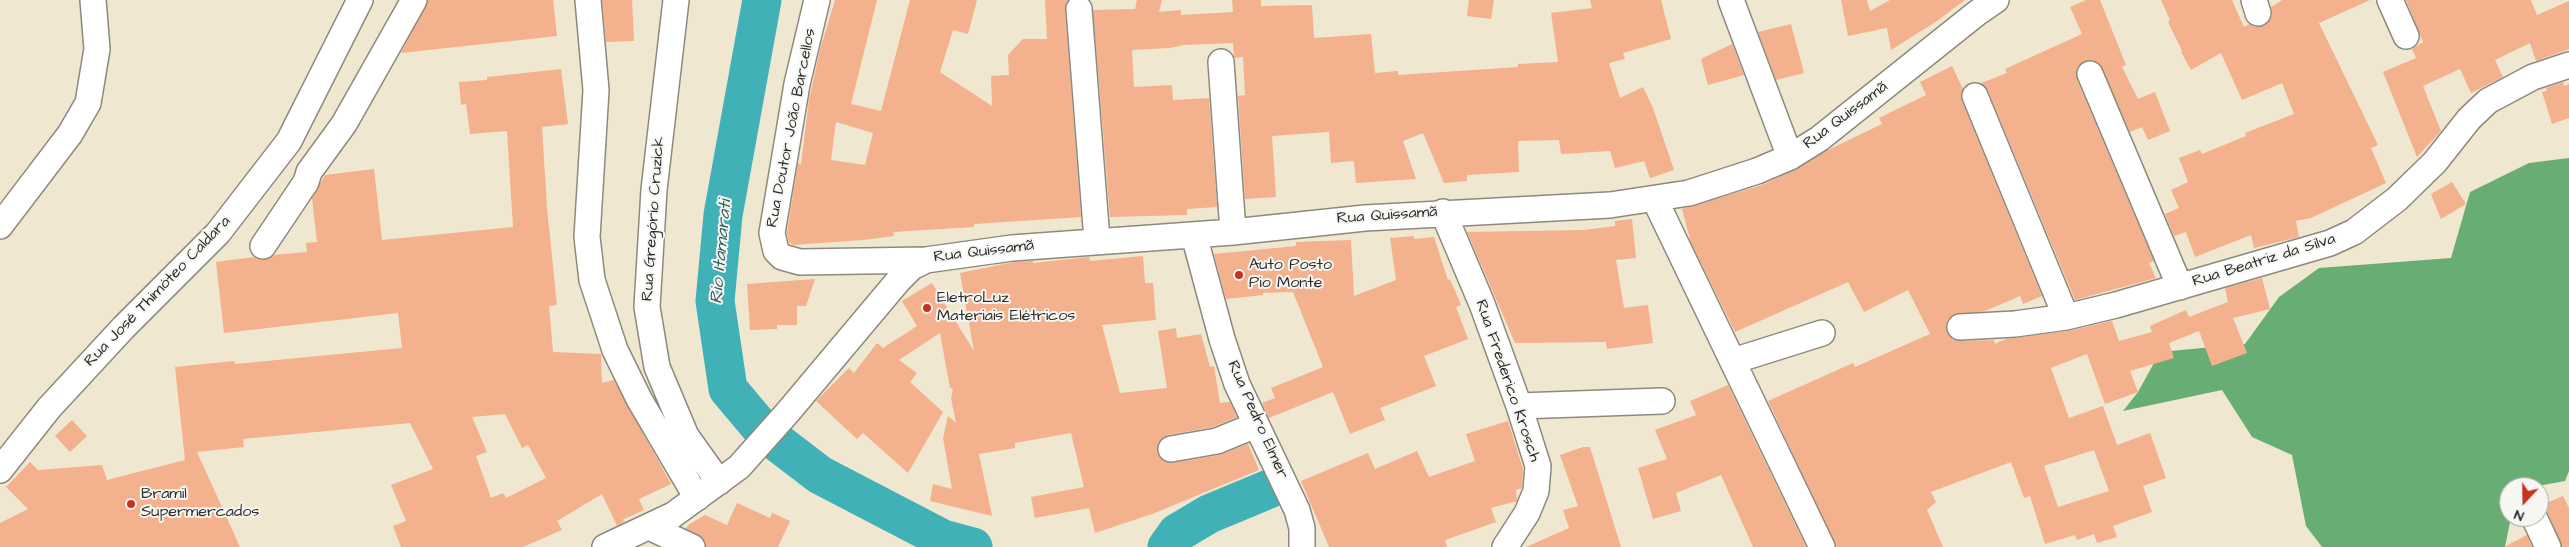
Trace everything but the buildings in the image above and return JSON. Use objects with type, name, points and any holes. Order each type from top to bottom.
[{"type":"street","points":[[0,226],[70,134],[88,103],[97,49],[93,0]]},
{"type":"street","name":"Rua José Thimóteo Caldara","points":[[0,470],[49,408],[124,327],[218,233],[289,141],[360,0]]},
{"type":"street","points":[[263,246],[306,182],[309,172],[344,124],[414,0]]},
{"type":"street","points":[[588,0],[596,90],[587,237],[592,280],[615,350],[639,399],[696,498]]},
{"type":"street","name":"Rua Gregório Cruzick","points":[[676,0],[654,190],[648,307],[657,367],[686,436],[719,482]]},
{"type":"street","name":"Rua Doutor João Barcellos","points":[[817,0],[797,84],[773,224],[772,233],[776,251],[782,257],[800,262],[926,260]]},
{"type":"street","points":[[1731,0],[1790,157]]},
{"type":"street","name":"Rua Quissamã","points":[[605,547],[673,515],[739,467],[788,412],[898,281],[912,267],[926,260],[1002,249],[1097,240],[1233,232],[1312,222],[1443,212],[1566,208],[1655,200],[1724,184],[1790,157],[1842,122],[1948,35],[1996,0]]},
{"type":"street","points":[[2390,0],[2406,36]]},
{"type":"street","points":[[1079,10],[1097,240]]},
{"type":"street","points":[[1221,62],[1233,232]]},
{"type":"street","name":"Rua Beatriz da Silva","points":[[1960,327],[2015,324],[2066,317],[2180,287],[2330,243],[2354,232],[2397,199],[2435,162],[2469,119],[2488,101],[2533,77],[2569,65]]},
{"type":"street","points":[[2090,74],[2180,287]]},
{"type":"street","points":[[1975,96],[2066,317]]},
{"type":"street","points":[[1655,200],[1822,547]]},
{"type":"street","name":"Rua Frederico Krosch","points":[[1443,212],[1482,304],[1519,406],[1538,466],[1536,491],[1527,513],[1505,547]]},
{"type":"street","name":"Rua Pedro Elmer","points":[[1194,235],[1222,339],[1237,384],[1297,510],[1302,528],[1302,547]]},
{"type":"street","points":[[1732,361],[1822,333]]},
{"type":"street","points":[[1519,406],[1662,401]]},
{"type":"street","points":[[1171,449],[1217,441],[1256,425]]},
{"type":"street","points":[[649,527],[692,547]]},
{"type":"street","points":[[2539,527],[2548,547]]},
{"type":"green space","points":[[2569,158],[2569,471],[2565,481],[2549,484],[2549,477],[2499,477],[2499,527],[2509,527],[2505,547],[2322,547],[2306,526],[2292,455],[2252,437],[2222,390],[2123,411],[2138,392],[2160,352],[2245,344],[2279,297],[2319,268],[2451,258],[2470,192],[2529,163]]},
{"type":"waterway","name":"Rio Itamarati","points":[[762,0],[723,215],[715,301],[728,389],[765,433],[820,475],[943,539],[973,547]]},
{"type":"waterway","name":"Rio Itamarati","points":[[1167,547],[1177,533],[1209,514],[1269,489]]},
{"type":"place","name":"Auto Posto Pio Monte","points":[[1239,275]]},
{"type":"place","name":"EletroLuz Materiais Elétricos","points":[[927,308]]},
{"type":"place","name":"Bramil Supermercados","points":[[131,504]]}]
